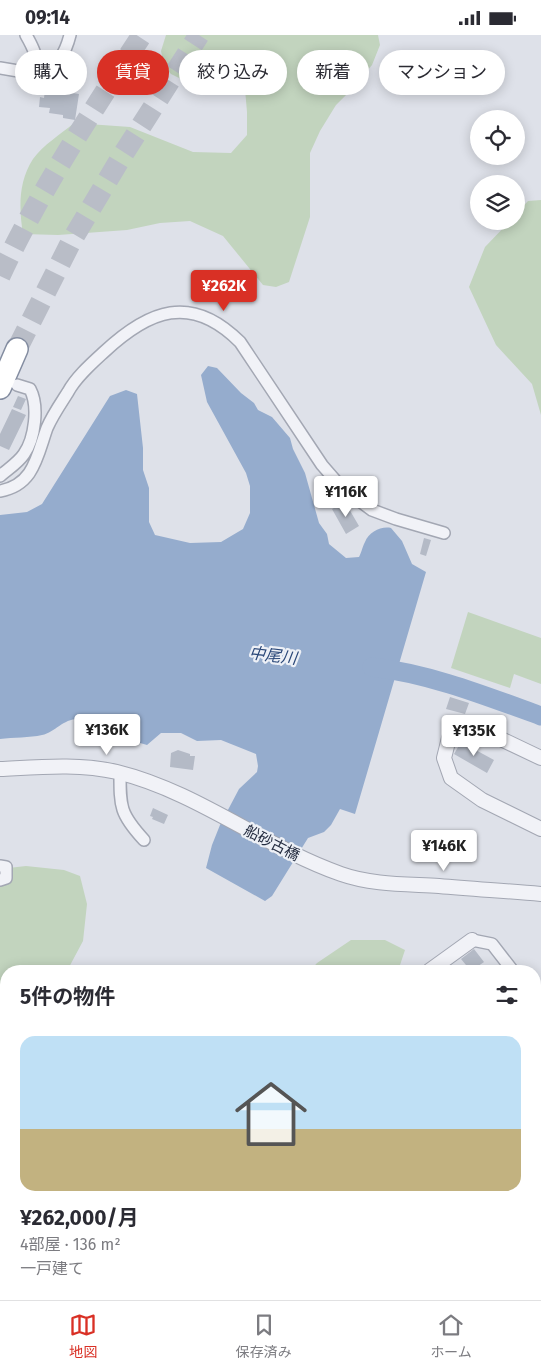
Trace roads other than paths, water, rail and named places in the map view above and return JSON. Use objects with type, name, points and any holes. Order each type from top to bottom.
[{"type":"highway","points":[[9,386],[17,349]]},
{"type":"street","points":[[26,35],[34,50]]},
{"type":"street","points":[[66,50],[70,35]]},
{"type":"street","points":[[0,68],[15,70]]},
{"type":"street","points":[[0,491],[9,489],[25,480],[38,459],[48,427],[69,389],[96,359],[136,325],[168,312],[181,312],[214,321],[226,328],[240,341],[322,465],[342,488],[372,509],[396,519],[444,533]]},
{"type":"street","points":[[0,476],[25,453],[31,437],[34,415],[34,398],[30,389],[9,386]]},
{"type":"street","points":[[541,758],[501,739],[478,732],[466,731],[456,733],[449,739],[444,758],[451,778],[482,800],[541,829]]},
{"type":"street","name":"船砂古橋","points":[[0,769],[49,766],[84,767],[120,773],[203,806],[293,855],[343,875],[385,883],[541,894]]},
{"type":"street","points":[[120,773],[120,802],[124,814],[144,840]]},
{"type":"street","points":[[0,865],[6,867],[7,873],[6,878],[0,881]]},
{"type":"street","points":[[437,965],[472,940],[492,944],[508,965]]},
{"type":"water","points":[[208,366],[217,368],[241,393],[254,403],[258,410],[272,417],[290,438],[293,449],[305,473],[319,523],[327,534],[329,544],[346,558],[359,557],[369,535],[379,529],[391,528],[402,541],[412,564],[426,572],[355,814],[340,809],[331,825],[324,832],[308,838],[272,896],[265,901],[206,868],[220,825],[239,789],[257,772],[256,754],[221,740],[197,741],[181,733],[161,733],[147,745],[111,735],[102,731],[93,723],[80,719],[64,723],[42,735],[0,739],[0,515],[27,512],[42,504],[110,396],[126,390],[137,394],[143,448],[143,470],[149,488],[149,522],[155,535],[190,543],[221,542],[243,529],[250,513],[250,486],[246,473],[207,402],[201,375]]},
{"type":"waterway","name":"中尾川","points":[[372,667],[437,680],[541,716]]},
{"type":"tunnel","points":[[0,276],[49,183],[142,35]]},
{"type":"tunnel","points":[[17,349],[72,240],[122,156],[199,35]]}]
